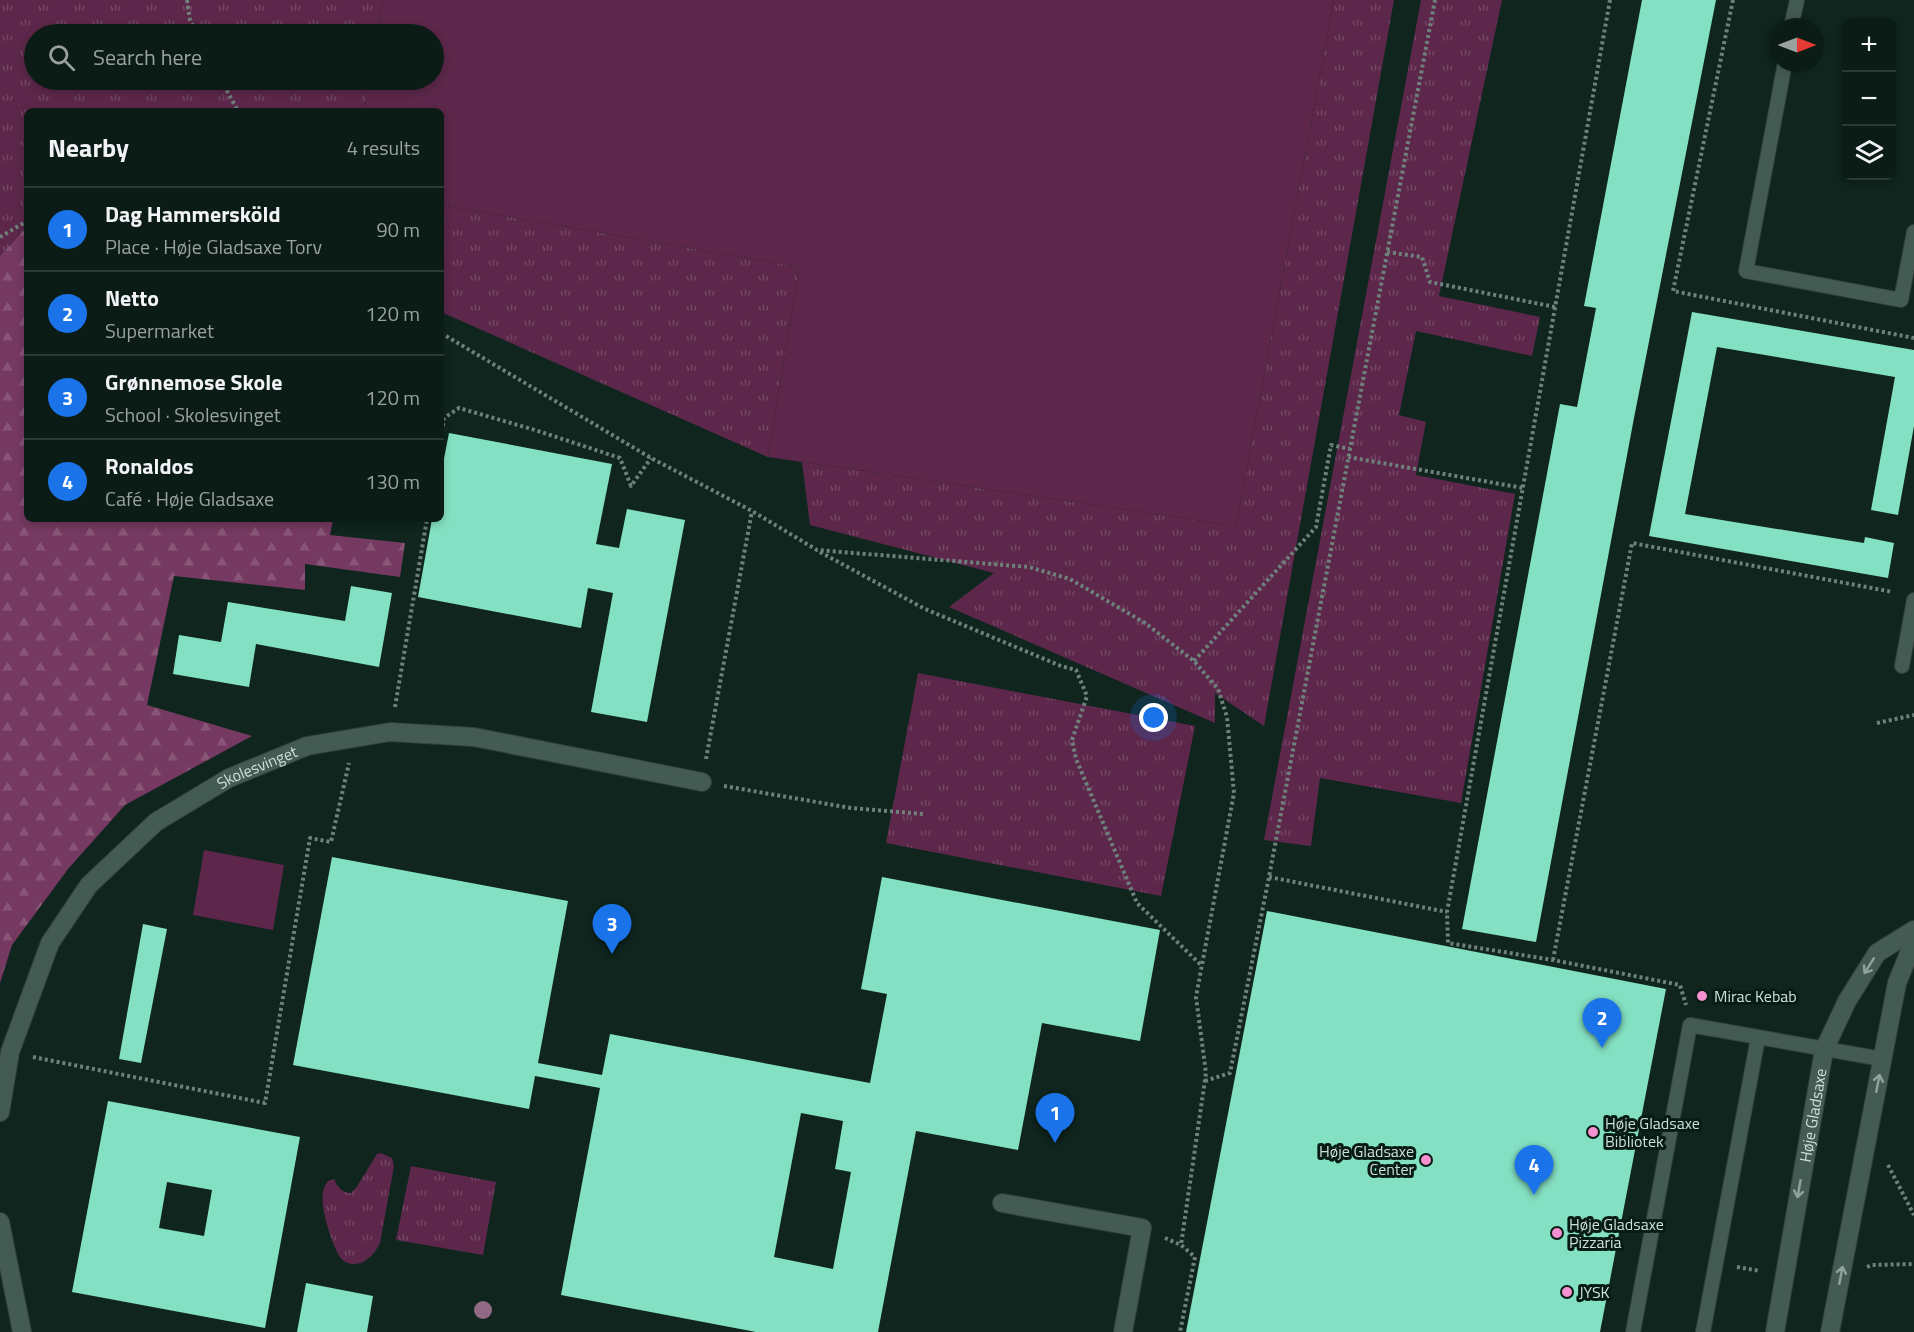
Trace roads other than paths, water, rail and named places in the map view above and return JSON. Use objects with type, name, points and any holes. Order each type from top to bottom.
[{"type":"street","name":"Skolesvinget","points":[[0,1112],[10,1052],[50,943],[89,885],[156,822],[229,778],[307,746],[390,732],[474,737],[702,782]]},
{"type":"street","name":"Høje Gladsaxe","points":[[1775,1332],[1824,1050],[1847,1001],[1877,953],[1914,930]]},
{"type":"street","points":[[1830,1332],[1897,983],[1914,941]]},
{"type":"street","points":[[1002,1203],[1142,1228],[1123,1332]]},
{"type":"street","points":[[0,1222],[21,1332]]},
{"type":"lane","points":[[1793,18],[1797,0]]},
{"type":"lane","points":[[1783,72],[1746,271],[1901,300],[1911,263],[1914,232]]},
{"type":"lane","points":[[1902,666],[1908,597]]},
{"type":"lane","points":[[1633,1332],[1690,1025],[1882,1059]]},
{"type":"lane","points":[[1703,1332],[1758,1038]]},
{"type":"place","name":"Grønnemose Skole","points":[[612,954]]},
{"type":"place","name":"Mirac Kebab","points":[[1702,996]]},
{"type":"place","name":"Netto","points":[[1602,1048]]},
{"type":"place","name":"Høje Gladsaxe Bibliotek","points":[[1593,1132]]},
{"type":"place","name":"Dag Hammersköld","points":[[1055,1143]]},
{"type":"place","name":"Høje Gladsaxe Center","points":[[1426,1160]]},
{"type":"place","name":"Ronaldos","points":[[1534,1195]]},
{"type":"place","name":"Høje Gladsaxe Pizzaria","points":[[1557,1233]]},
{"type":"place","name":"JYSK","points":[[1567,1292]]}]
